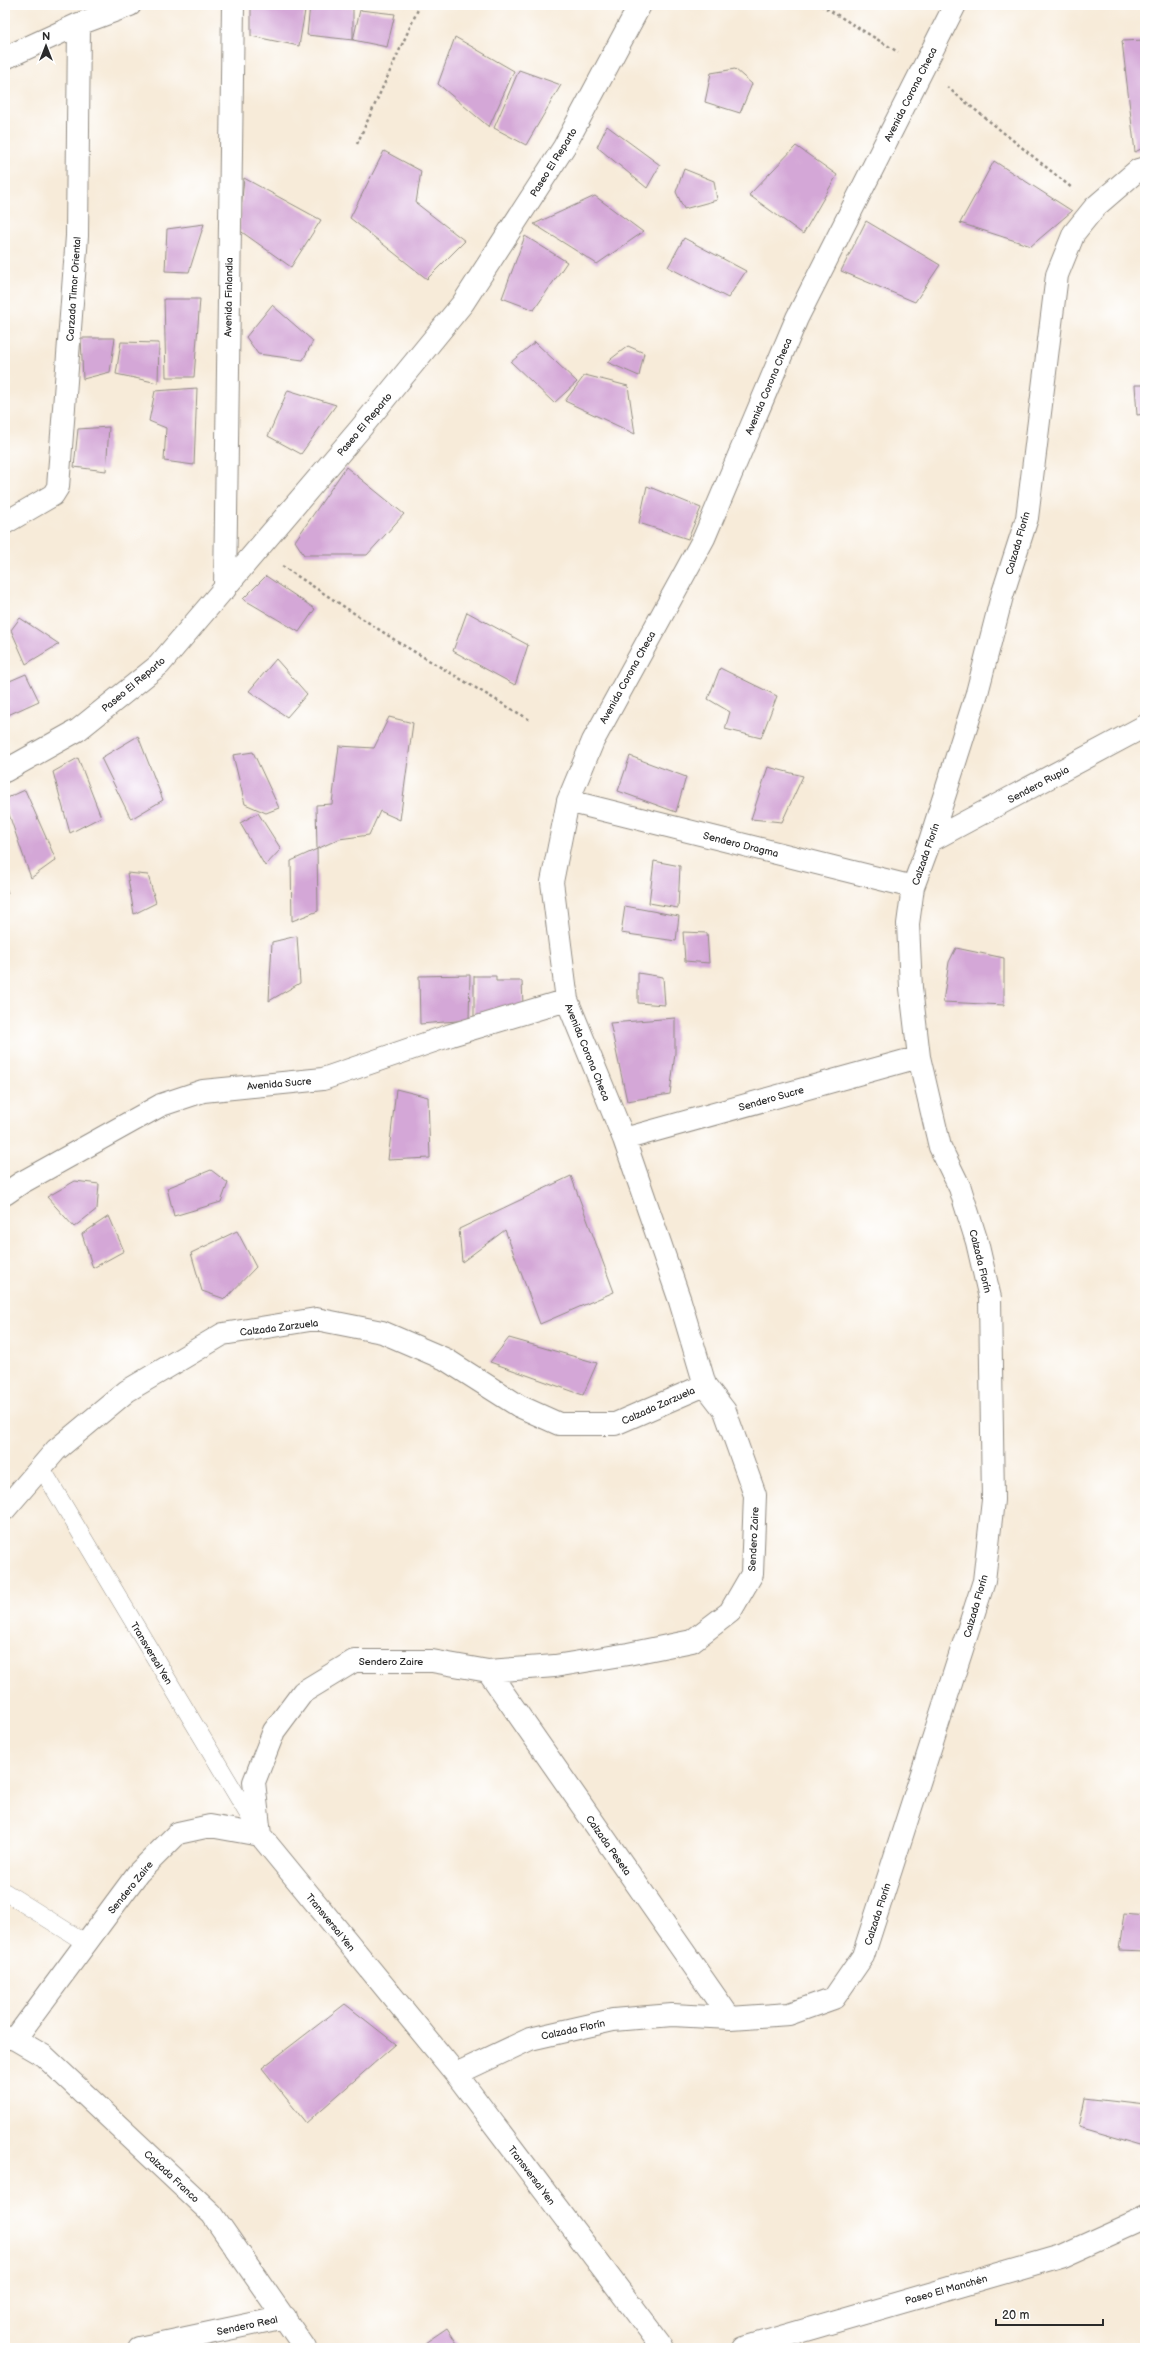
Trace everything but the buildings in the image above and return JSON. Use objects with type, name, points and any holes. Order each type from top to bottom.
[{"type":"street","points":[[5,58],[80,24],[130,5]]},
{"type":"street","name":"Avenida Finlandia","points":[[226,589],[233,5]]},
{"type":"street","name":"Paseo El Reparto","points":[[5,771],[78,730],[159,665],[226,589],[463,303],[564,147],[640,5]]},
{"type":"street","name":"Avenida Corona Checa","points":[[704,1384],[680,1301],[624,1139],[567,1000],[552,882],[568,801],[593,740],[704,538],[797,318],[955,5]]},
{"type":"street","name":"Carzada Timor Oriental","points":[[5,523],[54,495],[58,487],[77,236],[80,24]]},
{"type":"street","name":"Calzada Florín","points":[[456,2074],[530,2039],[613,2020],[672,2015],[730,2018],[789,2014],[834,1998],[863,1956],[984,1581],[992,1500],[990,1298],[977,1242],[960,1188],[940,1147],[919,1057],[911,988],[908,924],[914,887],[977,693],[1002,596],[1027,518],[1057,274],[1074,233],[1095,206],[1138,170],[1145,168]]},
{"type":"street","name":"Sendero Rupia","points":[[930,841],[1145,726]]},
{"type":"street","name":"Sendero Dragma","points":[[568,801],[914,887]]},
{"type":"street","name":"Avenida Sucre","points":[[5,1194],[21,1183],[161,1105],[179,1098],[203,1091],[323,1079],[451,1035],[567,1000]]},
{"type":"street","name":"Sendero Sucre","points":[[624,1139],[919,1057]]},
{"type":"street","name":"Calzada Zarzuela","points":[[5,1509],[56,1450],[127,1391],[223,1334],[316,1320],[382,1332],[445,1359],[519,1406],[558,1424],[615,1424],[704,1384]]},
{"type":"street","name":"Sendero Zaire","points":[[10,2038],[86,1943],[138,1873],[178,1833],[210,1826],[260,1835],[254,1782],[274,1731],[303,1692],[354,1661],[432,1661],[488,1671],[555,1666],[628,1654],[692,1641],[730,1612],[752,1574],[755,1494],[725,1411],[704,1384]]},
{"type":"street","name":"Calzada Peseta","points":[[488,1671],[730,2018]]},
{"type":"street","name":"Transversal Yen","points":[[260,1835],[456,2074],[663,2348]]},
{"type":"street","name":"Calzada Franco","points":[[10,2038],[44,2056],[212,2214],[285,2317],[305,2348]]},
{"type":"street","name":"Paseo El Manchén","points":[[743,2348],[1061,2256],[1145,2218]]},
{"type":"street","name":"Sendero Real","points":[[139,2348],[285,2317]]},
{"type":"lane","name":"Transversal Yen","points":[[41,1467],[260,1835]]},
{"type":"lane","points":[[5,1892],[86,1943]]},
{"type":"path","points":[[356,144],[420,5]]},
{"type":"path","points":[[821,5],[923,68],[1095,206]]},
{"type":"path","points":[[258,550],[398,642],[530,720]]}]
